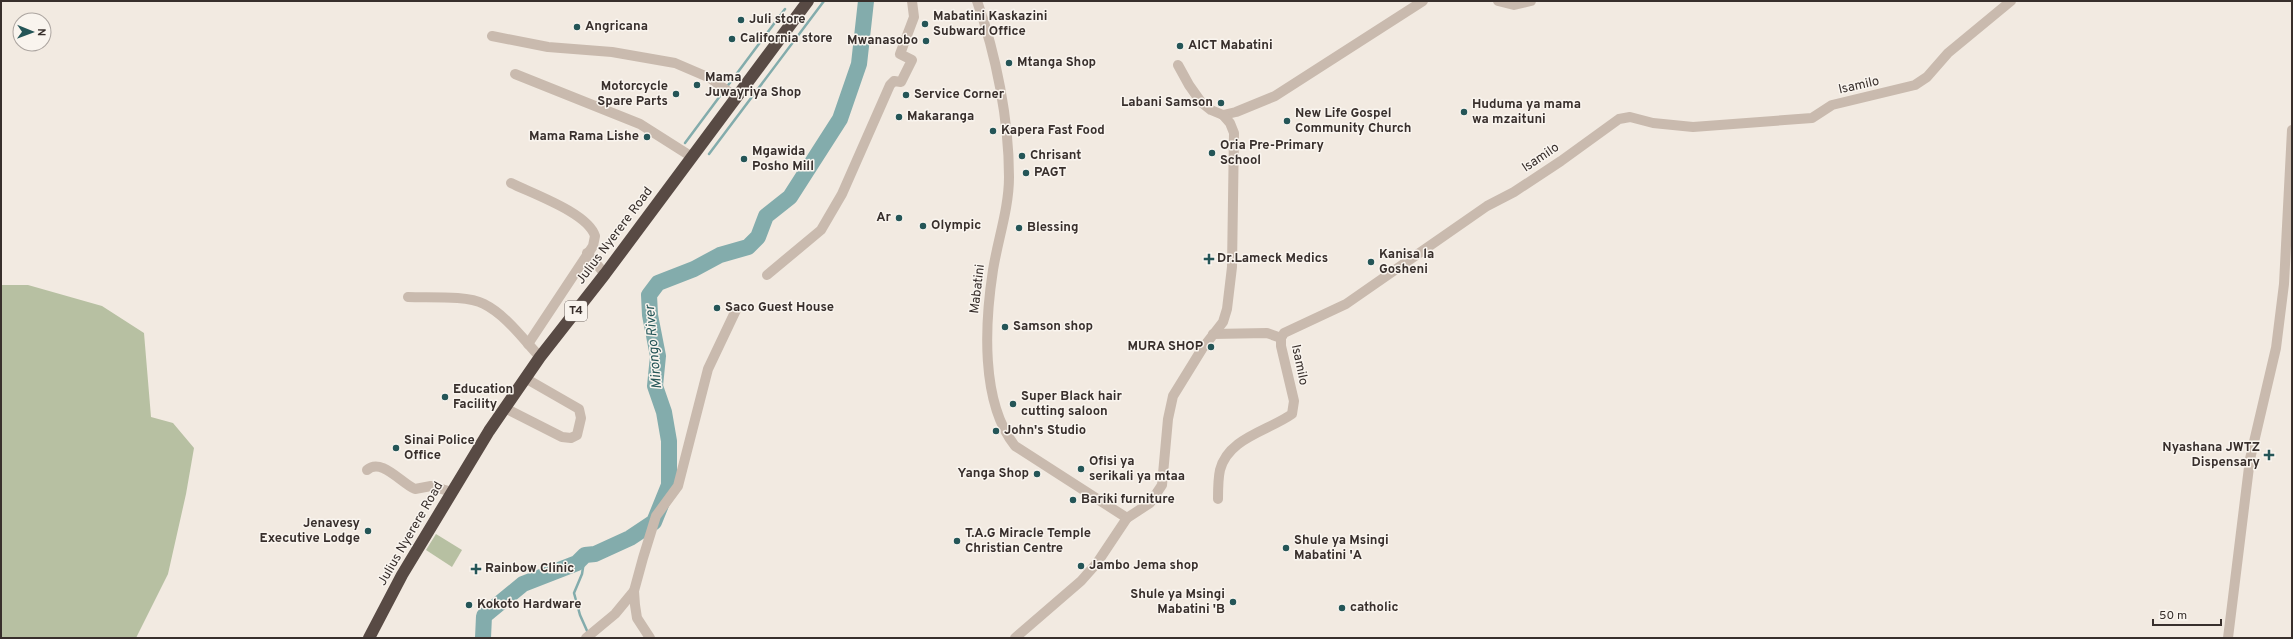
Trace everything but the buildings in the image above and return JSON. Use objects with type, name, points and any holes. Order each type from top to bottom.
[{"type":"highway","name":"Julius Nyerere Road","points":[[369,638],[402,576],[452,492],[525,378],[692,157],[729,92],[808,1]]},
{"type":"street","points":[[767,274],[821,230],[842,194],[890,85],[894,82],[901,82],[912,60],[900,54],[914,17],[912,1]]},
{"type":"street","name":"Mabatini","points":[[977,1],[994,59],[1006,132],[1009,178],[993,269],[987,322],[990,391],[1004,432],[1015,446],[1127,518]]},
{"type":"street","points":[[1223,115],[1254,106],[1275,96],[1424,1]]},
{"type":"street","points":[[1498,1],[1514,5],[1531,1]]},
{"type":"street","name":"Isamilo","points":[[1218,499],[1220,471],[1226,455],[1256,434],[1292,414],[1294,401],[1281,346],[1281,338],[1290,330],[1346,304],[1488,206],[1514,192],[1561,161],[1619,119],[1630,117],[1653,123],[1693,127],[1812,118],[1832,105],[1915,85],[1927,77],[1948,53],[2010,1]]},
{"type":"street","points":[[492,36],[548,47],[612,52],[675,63],[710,78],[729,92]]},
{"type":"street","points":[[1015,638],[1082,581],[1097,563],[1127,518],[1150,503],[1162,485],[1168,418],[1171,402],[1186,375],[1213,334],[1223,322],[1227,309],[1232,267],[1234,133],[1230,123],[1223,115],[1211,110],[1201,102],[1188,85],[1178,65]]},
{"type":"street","points":[[515,74],[640,124],[692,157]]},
{"type":"street","points":[[2228,638],[2250,459],[2276,348],[2284,284],[2292,130]]},
{"type":"street","points":[[512,183],[588,223],[595,236],[593,246],[528,344]]},
{"type":"street","points":[[587,253],[605,274]]},
{"type":"street","points":[[408,297],[472,301],[484,304],[498,312],[540,357]]},
{"type":"street","points":[[650,638],[637,618],[634,592],[656,516],[678,486],[708,369],[736,310]]},
{"type":"street","points":[[1213,334],[1267,333],[1281,338]]},
{"type":"street","points":[[505,408],[562,437],[570,438],[577,435],[581,418],[579,409],[525,378]]},
{"type":"street","points":[[367,470],[370,467],[380,466],[415,489],[431,486],[452,492]]},
{"type":"street","points":[[586,638],[615,614],[634,592]]},
{"type":"green space","points":[[1,285],[28,285],[102,306],[144,333],[151,417],[173,423],[194,448],[186,494],[168,574],[136,638],[1,638]]},
{"type":"green space","points":[[436,534],[462,550],[452,567],[426,550]]},
{"type":"waterway","points":[[709,154],[824,1]]},
{"type":"waterway","name":"Mirongo River","points":[[483,638],[484,616],[523,584],[577,563],[585,555],[595,554],[630,538],[654,522],[669,485],[669,441],[664,412],[655,386],[658,356],[650,315],[649,295],[658,283],[694,269],[720,255],[748,247],[758,237],[766,216],[790,197],[840,119],[859,64],[866,1]]},
{"type":"waterway","points":[[726,88],[785,9]]},
{"type":"waterway","points":[[685,143],[723,92]]},
{"type":"waterway","points":[[585,555],[582,574],[574,593],[580,615],[588,633]]},
{"type":"place","name":"Juli store","points":[[741,20]]},
{"type":"place","name":"Mabatini Kaskazini Subward Office","points":[[925,24]]},
{"type":"place","name":"Angricana","points":[[577,27]]},
{"type":"place","name":"California store","points":[[732,39]]},
{"type":"place","name":"Mwanasobo","points":[[926,41]]},
{"type":"place","name":"AICT Mabatini","points":[[1180,46]]},
{"type":"place","name":"Mtanga Shop","points":[[1009,63]]},
{"type":"place","name":"Mama Juwayriya Shop","points":[[697,85]]},
{"type":"place","name":"Motorcycle Spare Parts","points":[[676,94]]},
{"type":"place","name":"Service Corner","points":[[906,95]]},
{"type":"place","name":"Labani Samson","points":[[1221,103]]},
{"type":"place","name":"Huduma ya mama wa mzaituni","points":[[1464,112]]},
{"type":"place","name":"Makaranga","points":[[899,117]]},
{"type":"place","name":"New Life Gospel Community Church","points":[[1287,121]]},
{"type":"place","name":"Kapera Fast Food","points":[[993,131]]},
{"type":"place","name":"Mama Rama Lishe","points":[[647,137]]},
{"type":"place","name":"Oria Pre-Primary School","points":[[1212,153]]},
{"type":"place","name":"Chrisant","points":[[1022,156]]},
{"type":"place","name":"Mgawida Posho Mill","points":[[744,159]]},
{"type":"place","name":"PAGT","points":[[1026,173]]},
{"type":"place","name":"Ar","points":[[899,218]]},
{"type":"place","name":"Olympic","points":[[923,226]]},
{"type":"place","name":"Blessing","points":[[1019,228]]},
{"type":"place","name":"Dr.Lameck Medics","points":[[1209,259]]},
{"type":"place","name":"Kanisa la Gosheni","points":[[1371,262]]},
{"type":"place","name":"Saco Guest House","points":[[717,308]]},
{"type":"place","name":"Samson shop","points":[[1005,327]]},
{"type":"place","name":"MURA SHOP","points":[[1211,347]]},
{"type":"place","name":"Education Facility","points":[[445,397]]},
{"type":"place","name":"Super Black hair cutting saloon","points":[[1013,404]]},
{"type":"place","name":"John's Studio","points":[[996,431]]},
{"type":"place","name":"Sinai Police Office","points":[[396,448]]},
{"type":"place","name":"Nyashana JWTZ Dispensary","points":[[2269,455]]},
{"type":"place","name":"Ofisi ya serikali ya mtaa","points":[[1081,469]]},
{"type":"place","name":"Yanga Shop","points":[[1037,474]]},
{"type":"place","name":"Bariki furniture","points":[[1073,500]]},
{"type":"place","name":"Jenavesy Executive Lodge","points":[[368,531]]},
{"type":"place","name":"T.A.G Miracle Temple Christian Centre","points":[[957,541]]},
{"type":"place","name":"Shule ya Msingi Mabatini 'A","points":[[1286,548]]},
{"type":"place","name":"Jambo Jema shop","points":[[1081,566]]},
{"type":"place","name":"Rainbow Clinic","points":[[476,569]]},
{"type":"place","name":"Shule ya Msingi Mabatini 'B","points":[[1233,602]]},
{"type":"place","name":"Kokoto Hardware","points":[[469,605]]},
{"type":"place","name":"catholic","points":[[1342,608]]}]
